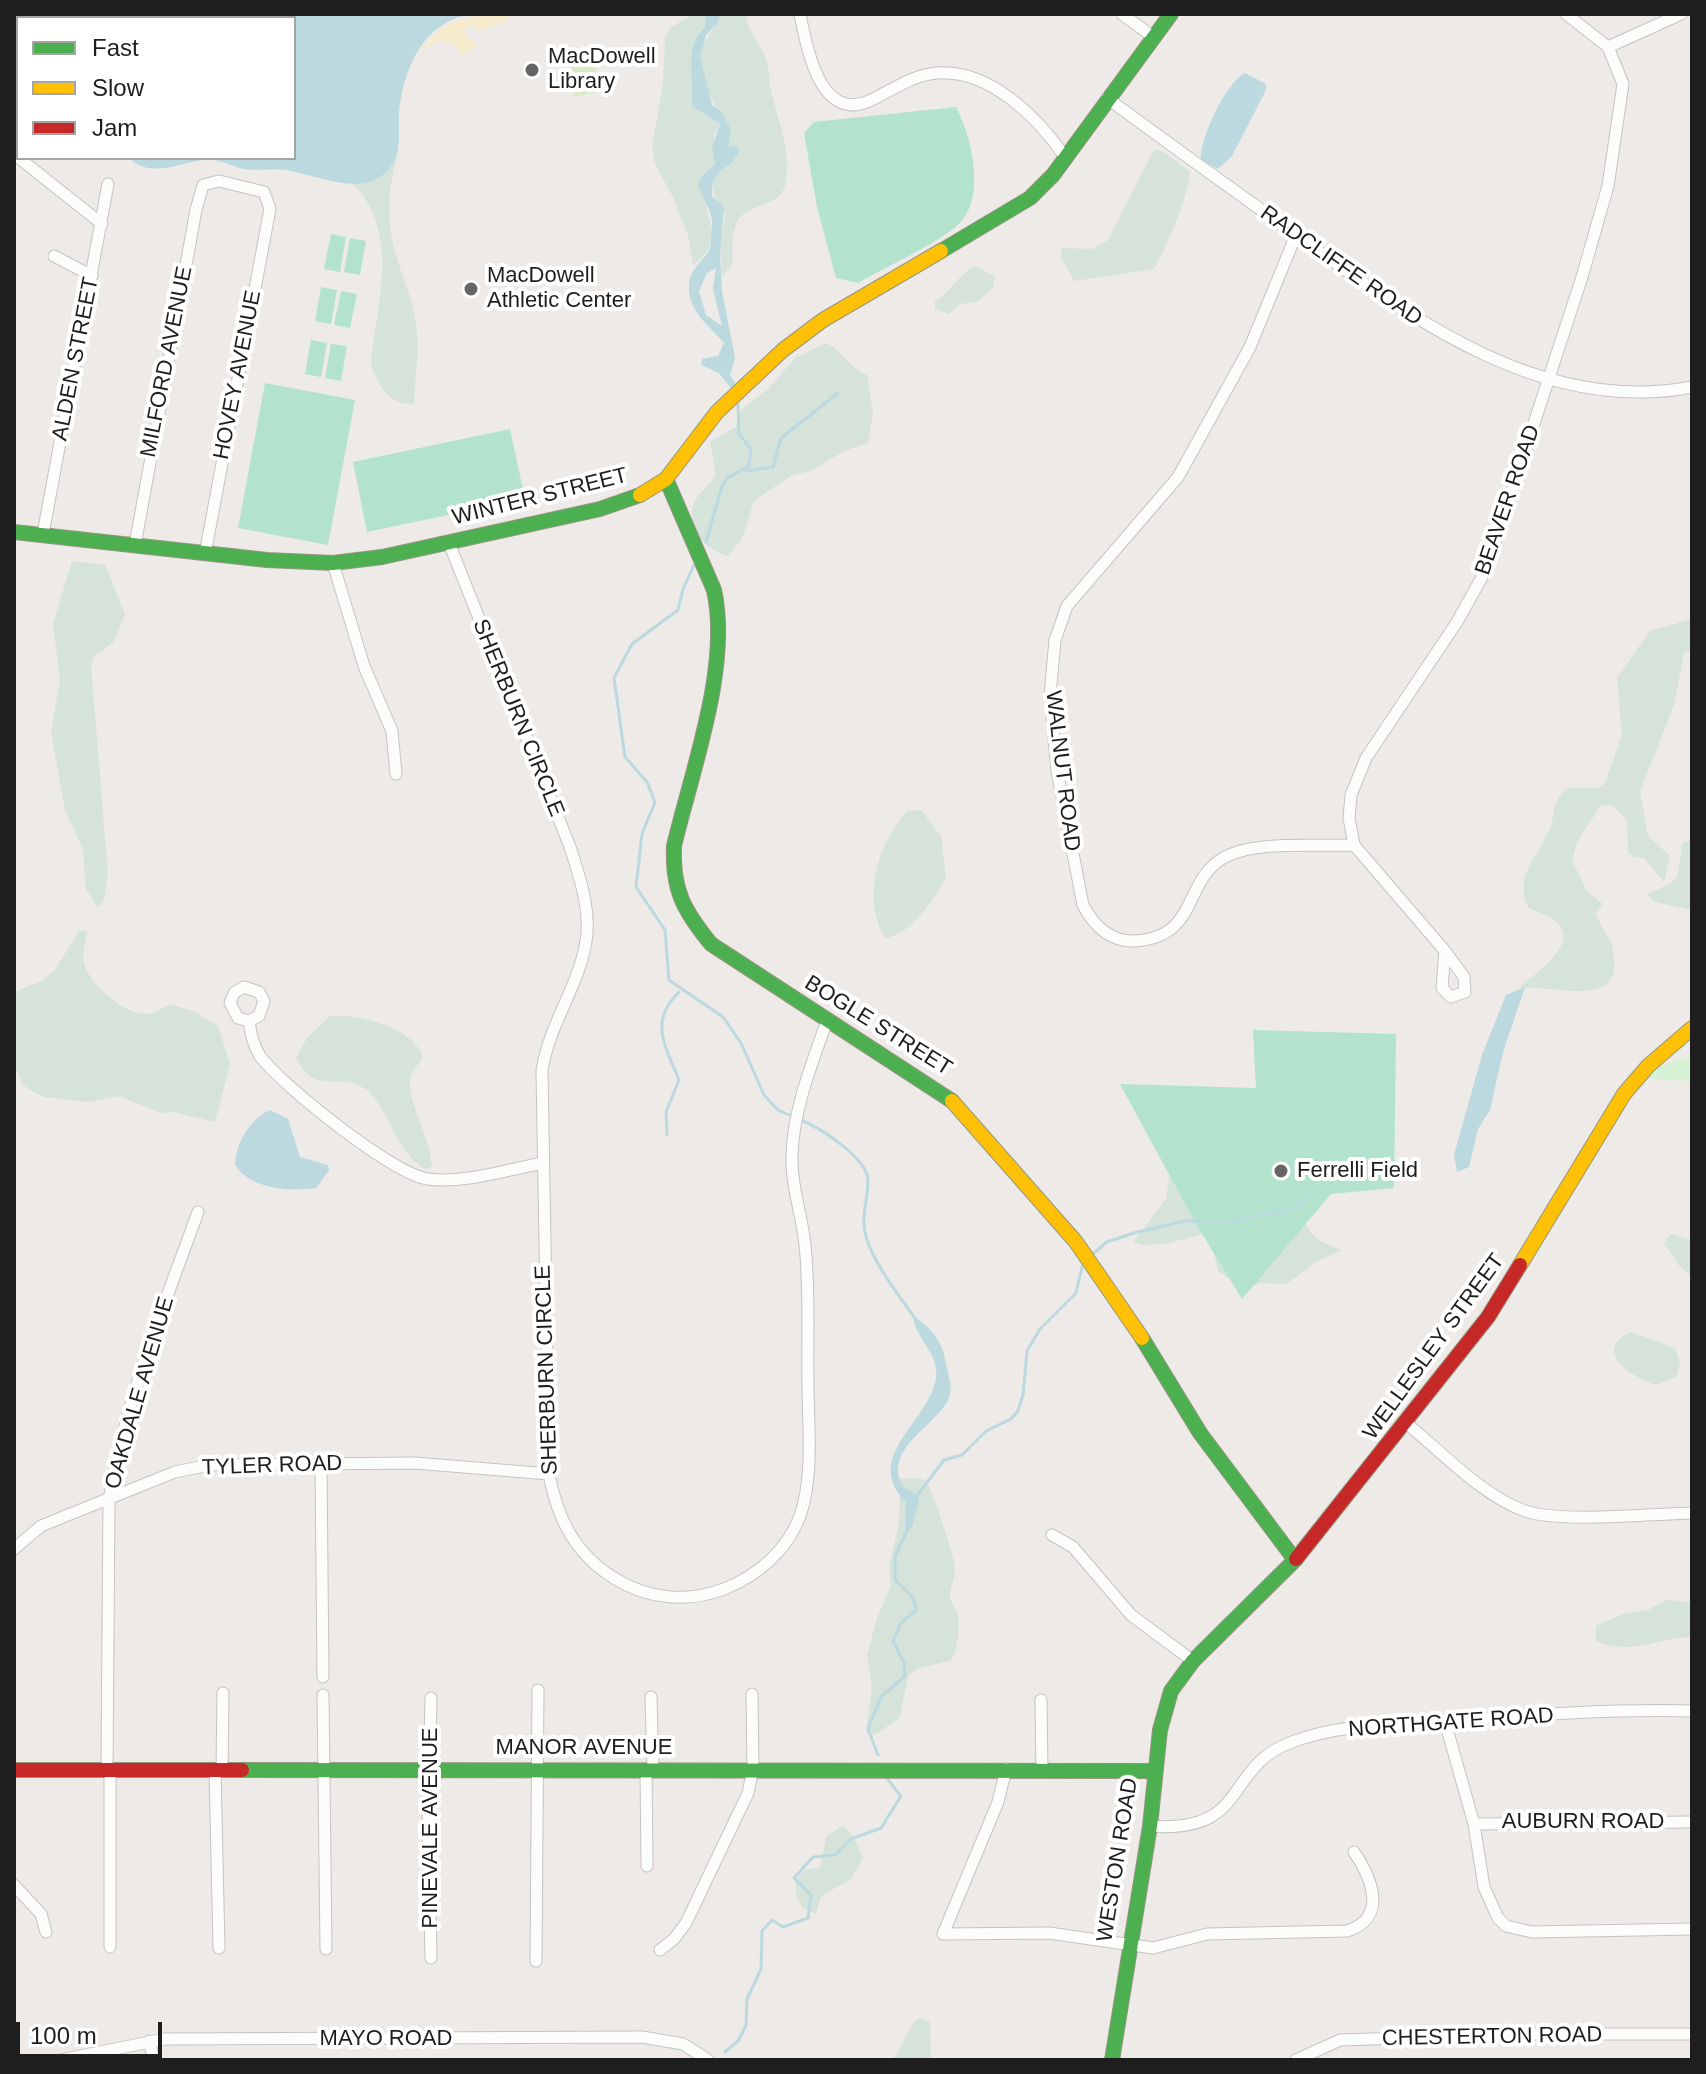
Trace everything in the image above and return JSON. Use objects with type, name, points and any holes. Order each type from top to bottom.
[{"type":"street","points":[[800,14],[819,80],[824,90],[839,101],[865,103],[904,83],[936,73],[961,75],[987,86],[1027,112],[1045,129],[1065,157]]},
{"type":"street","points":[[1122,14],[1152,36]]},
{"type":"street","name":"WINTER STREET","points":[[14,532],[205,554],[333,563],[382,557],[449,543],[610,506],[648,492],[666,479],[717,412],[783,350],[823,320],[1017,208],[1042,187],[1171,14]]},
{"type":"street","name":"BEAVER ROAD","points":[[1354,845],[1349,818],[1356,780],[1366,758],[1457,622],[1486,570],[1608,186],[1623,84],[1608,47],[1566,14]]},
{"type":"street","points":[[1608,47],[1681,14]]},
{"type":"street","name":"RADCLIFFE ROAD","points":[[1107,98],[1393,306],[1442,334],[1503,362],[1583,388],[1655,394],[1692,387]]},
{"type":"street","points":[[22,160],[102,224]]},
{"type":"street","name":"MILFORD AVENUE","points":[[135,545],[200,191],[208,181],[253,187],[268,196]]},
{"type":"street","name":"ALDEN STREET","points":[[43,534],[108,184]]},
{"type":"street","name":"HOVEY AVENUE","points":[[205,554],[270,209],[268,196]]},
{"type":"street","name":"WALNUT ROAD","points":[[1296,235],[1244,360],[1178,477],[1067,606],[1055,640],[1050,695],[1057,771],[1083,905],[1092,921],[1107,934],[1125,941],[1154,940],[1177,926],[1206,874],[1223,857],[1247,850],[1354,845]]},
{"type":"street","points":[[54,256],[92,276]]},
{"type":"street","name":"BOGLE STREET","points":[[666,479],[714,590],[720,633],[713,695],[674,846],[675,888],[684,911],[711,944],[827,1021],[945,1093],[1076,1242],[1127,1314],[1200,1433],[1295,1560]]},
{"type":"street","name":"SHERBURN CIRCLE","points":[[449,543],[570,847],[584,896],[585,947],[545,1053],[549,1474],[564,1528],[583,1553],[613,1578],[650,1594],[675,1598],[708,1595],[740,1582],[766,1565],[799,1519],[807,1491],[809,1460],[805,1249],[792,1170],[795,1130],[827,1021]]},
{"type":"street","points":[[333,563],[364,666],[392,731],[396,774]]},
{"type":"street","points":[[1354,845],[1445,951]]},
{"type":"street","points":[[249,1021],[254,1045],[281,1078],[343,1128],[411,1175],[447,1180],[544,1163]]},
{"type":"street","name":"WELLESLEY STREET","points":[[1188,1667],[1295,1560],[1406,1423],[1506,1292],[1624,1094],[1648,1066],[1692,1028]]},
{"type":"street","name":"OAKDALE AVENUE","points":[[110,1947],[109,1500],[151,1339],[198,1212]]},
{"type":"street","points":[[1406,1423],[1494,1493],[1527,1512],[1554,1515],[1692,1513]]},
{"type":"street","points":[[321,1463],[323,1677]]},
{"type":"street","name":"TYLER ROAD","points":[[14,1549],[41,1526],[175,1472],[210,1465],[454,1464],[549,1474]]},
{"type":"street","points":[[1052,1535],[1073,1547],[1131,1615],[1188,1667]]},
{"type":"street","name":"WESTON ROAD","points":[[1112,2060],[1128,1945],[1150,1826],[1154,1771],[1167,1703],[1188,1667]]},
{"type":"street","points":[[536,1961],[538,1690]]},
{"type":"street","points":[[219,1948],[219,1770],[223,1693]]},
{"type":"street","points":[[660,1950],[680,1932],[713,1872],[748,1793],[753,1769],[752,1694]]},
{"type":"street","points":[[323,1695],[326,1949]]},
{"type":"street","points":[[647,1866],[651,1697]]},
{"type":"street","name":"PINEVALE AVENUE","points":[[431,1698],[431,1958]]},
{"type":"street","points":[[1041,1700],[1042,1769]]},
{"type":"street","name":"NORTHGATE ROAD","points":[[1150,1826],[1197,1824],[1214,1816],[1269,1752],[1294,1741],[1339,1730],[1692,1711]]},
{"type":"street","points":[[1445,1722],[1474,1824],[1484,1887],[1498,1918],[1509,1928],[1532,1932],[1692,1929]]},
{"type":"street","points":[[1006,1769],[998,1802],[943,1934],[1049,1933],[1163,1947],[1207,1934],[1338,1932],[1355,1929],[1367,1918],[1374,1896],[1370,1879],[1354,1852]]},
{"type":"street","name":"MANOR AVENUE","points":[[14,1770],[1154,1771]]},
{"type":"street","name":"AUBURN ROAD","points":[[1474,1824],[1692,1822]]},
{"type":"street","points":[[14,1885],[41,1914],[46,1932]]},
{"type":"street","name":"CHESTERTON ROAD","points":[[1296,2060],[1340,2040],[1527,2034],[1692,2034]]},
{"type":"street","name":"MAYO ROAD","points":[[60,2060],[149,2041],[657,2037],[683,2044],[708,2060]]},
{"type":"street","points":[[149,2041],[154,2060]]},
{"type":"green space","points":[[592,55],[601,91],[575,97],[567,61]]},
{"type":"green space","points":[[956,107],[967,134],[974,166],[968,212],[951,231],[858,283],[836,278],[817,207],[804,133],[814,122]]},
{"type":"green space","points":[[331,234],[346,237],[340,272],[324,269]]},
{"type":"green space","points":[[350,238],[366,241],[360,275],[344,272]]},
{"type":"green space","points":[[321,287],[337,290],[331,324],[315,321]]},
{"type":"green space","points":[[341,291],[357,294],[350,328],[334,325]]},
{"type":"green space","points":[[311,340],[327,343],[321,377],[305,374]]},
{"type":"green space","points":[[331,344],[347,346],[341,381],[325,378]]},
{"type":"green space","points":[[265,383],[355,400],[328,545],[238,528]]},
{"type":"green space","points":[[510,429],[525,499],[367,532],[353,462]]},
{"type":"green space","name":"Ferrelli Field","points":[[1253,1030],[1396,1034],[1394,1188],[1331,1194],[1242,1299],[1196,1224],[1120,1084],[1256,1088]]},
{"type":"green space","points":[[1692,1055],[1692,1081],[1631,1077]]},
{"type":"shaded area","points":[[694,14],[706,17],[705,27],[698,32],[693,98],[720,123],[714,137],[715,165],[701,174],[710,222],[710,245],[704,256],[693,265],[688,235],[673,197],[655,164],[652,145],[663,85],[665,38],[670,28]]},
{"type":"shaded area","points":[[720,14],[746,14],[749,27],[763,53],[785,146],[787,169],[786,181],[778,197],[749,210],[737,222],[732,264],[722,276],[720,244],[725,215],[713,188],[716,174],[731,148],[728,147],[724,124],[704,83],[700,59],[703,46]]},
{"type":"shaded area","points":[[399,149],[392,176],[389,217],[393,244],[413,306],[418,343],[414,403],[406,404],[398,402],[385,391],[372,369],[381,290],[381,244],[367,201],[352,183],[366,180],[379,172],[391,162]]},
{"type":"shaded area","points":[[1154,150],[1162,151],[1190,171],[1182,206],[1154,269],[1074,281],[1061,257],[1062,248],[1092,249],[1108,240]]},
{"type":"shaded area","points":[[975,266],[995,277],[993,288],[977,302],[960,304],[949,314],[935,309],[935,301]]},
{"type":"shaded area","points":[[825,343],[867,375],[873,413],[868,443],[844,451],[811,471],[792,475],[754,501],[742,539],[728,556],[712,549],[694,529],[692,520],[695,501],[716,475],[710,442],[736,427],[741,410],[767,390],[795,358]]},
{"type":"shaded area","points":[[72,561],[105,565],[125,614],[114,642],[94,656],[91,667],[108,873],[104,900],[98,908],[86,889],[83,850],[65,810],[51,732],[60,681],[53,624]]},
{"type":"shaded area","points":[[1692,619],[1692,651],[1684,653],[1674,705],[1640,791],[1648,836],[1670,856],[1664,882],[1644,858],[1634,857],[1628,852],[1627,820],[1613,806],[1601,805],[1577,842],[1572,860],[1587,892],[1603,904],[1596,913],[1612,946],[1614,967],[1609,981],[1599,988],[1585,991],[1519,988],[1544,967],[1563,940],[1563,931],[1557,923],[1528,907],[1524,896],[1528,868],[1550,827],[1559,798],[1568,788],[1599,788],[1605,783],[1622,735],[1617,678],[1650,631]]},
{"type":"shaded area","points":[[921,810],[941,836],[946,878],[912,924],[894,936],[884,938],[874,905],[876,872],[887,840],[896,825],[907,811]]},
{"type":"shaded area","points":[[1692,841],[1692,910],[1654,902],[1647,894],[1674,880],[1679,870],[1683,842]]},
{"type":"shaded area","points":[[87,931],[84,963],[93,980],[108,996],[137,1013],[155,1012],[170,1004],[193,1011],[218,1026],[230,1064],[215,1122],[174,1112],[161,1113],[119,1096],[88,1102],[44,1097],[23,1085],[14,1065],[14,992],[42,981],[55,970],[78,932]]},
{"type":"shaded area","points":[[330,1016],[355,1017],[384,1024],[397,1030],[417,1047],[423,1057],[412,1073],[411,1093],[432,1166],[426,1169],[405,1151],[370,1093],[351,1083],[317,1080],[303,1069],[296,1058],[307,1038]]},
{"type":"shaded area","points":[[1170,1171],[1301,1210],[1310,1232],[1326,1244],[1342,1250],[1318,1261],[1286,1284],[1261,1283],[1244,1289],[1218,1271],[1213,1248],[1203,1234],[1159,1244],[1133,1242],[1166,1199]]},
{"type":"shaded area","points":[[1671,1234],[1692,1240],[1692,1277],[1680,1267],[1664,1243]]},
{"type":"shaded area","points":[[1630,1332],[1675,1348],[1680,1363],[1676,1377],[1656,1385],[1627,1370],[1615,1356],[1614,1348]]},
{"type":"shaded area","points":[[900,1479],[924,1480],[937,1506],[955,1567],[950,1597],[959,1617],[958,1636],[950,1661],[919,1668],[908,1676],[900,1717],[877,1734],[870,1735],[866,1731],[872,1688],[867,1655],[877,1618],[891,1586],[889,1566],[899,1523]]},
{"type":"shaded area","points":[[1666,1600],[1692,1602],[1692,1637],[1632,1647],[1596,1641],[1596,1626],[1623,1614],[1648,1610]]},
{"type":"shaded area","points":[[843,1825],[854,1837],[863,1858],[851,1879],[821,1896],[816,1914],[803,1908],[800,1903],[797,1878],[805,1870],[820,1867],[827,1836]]},
{"type":"shaded area","points":[[919,2018],[930,2022],[931,2060],[893,2060],[914,2022]]},
{"type":"sand","points":[[483,14],[512,14],[504,22],[477,31],[473,25],[466,28],[466,36],[478,45],[463,56],[456,47],[442,40],[423,49],[443,27]]},
{"type":"water","points":[[14,14],[471,14],[440,27],[418,50],[401,97],[395,159],[386,172],[364,183],[338,182],[286,170],[244,169],[215,160],[296,160],[296,16],[16,16],[16,74]]},
{"type":"water","points":[[705,14],[720,14],[717,24],[706,35],[700,57],[712,105],[721,111],[731,130],[728,146],[737,147],[739,152],[717,174],[712,186],[712,196],[724,207],[720,255],[722,291],[735,358],[730,375],[736,385],[731,388],[719,373],[701,365],[702,359],[718,356],[724,343],[697,313],[689,288],[693,271],[710,248],[712,218],[699,182],[706,171],[715,165],[712,148],[720,124],[692,106],[692,53],[698,35],[705,27]],"holes":[[[716,268],[713,289],[722,326],[706,315],[699,291],[707,273]]]},
{"type":"water","points":[[1245,73],[1266,84],[1266,90],[1232,156],[1218,169],[1201,160],[1204,139],[1230,87]]},
{"type":"water","points":[[132,160],[206,160],[161,168],[139,165]]},
{"type":"water","points":[[1525,987],[1503,1052],[1490,1110],[1478,1129],[1469,1167],[1457,1172],[1454,1155],[1482,1055],[1506,995]]},
{"type":"water","points":[[270,1110],[288,1119],[300,1157],[328,1165],[329,1170],[316,1188],[282,1189],[259,1184],[249,1179],[235,1164],[246,1132]]},
{"type":"water","points":[[913,1316],[931,1330],[939,1342],[950,1379],[950,1395],[936,1416],[906,1448],[900,1460],[898,1473],[903,1487],[914,1493],[919,1502],[912,1527],[905,1536],[906,1502],[894,1485],[891,1470],[894,1454],[931,1394],[936,1378],[934,1362]]},
{"type":"waterway","points":[[745,471],[773,467],[781,438],[838,393]]},
{"type":"waterway","points":[[706,542],[722,486],[727,478],[749,466],[751,450],[739,433],[738,405]]},
{"type":"waterway","points":[[694,565],[678,610],[632,644],[614,678],[625,757],[647,782],[655,802],[642,834],[636,887],[665,930],[669,980],[723,1017],[741,1043],[764,1095],[778,1110],[794,1117]]},
{"type":"waterway","points":[[667,1135],[666,1112],[679,1080],[665,1046],[662,1024],[664,1014],[679,992]]},
{"type":"waterway","points":[[801,1120],[842,1145],[866,1172],[866,1237],[881,1268],[914,1317]]},
{"type":"waterway","points":[[1094,1253],[1107,1242],[1134,1233],[1184,1221],[1231,1221],[1291,1209],[1309,1198]]},
{"type":"waterway","points":[[916,1497],[944,1460],[962,1455],[986,1431],[1011,1419],[1018,1411],[1023,1395],[1027,1351],[1040,1329],[1076,1293],[1082,1267]]},
{"type":"waterway","points":[[878,1755],[868,1729],[881,1697],[905,1676],[904,1663],[893,1641],[901,1623],[917,1609],[912,1596],[895,1580],[895,1556],[906,1533]]},
{"type":"waterway","points":[[725,2052],[738,2041],[746,2025],[747,1999],[761,1969],[762,1931],[772,1920],[783,1927],[808,1918],[811,1895],[794,1878],[813,1857],[835,1855],[851,1839],[881,1828],[901,1796],[885,1776]]},
{"type":"traffic: fast","points":[[941,251],[1030,198],[1053,175],[1171,14]]},
{"type":"traffic: fast","points":[[666,479],[714,590],[718,620],[714,684],[674,846],[675,875],[687,910],[711,944],[952,1101]]},
{"type":"traffic: fast","points":[[14,532],[267,560],[333,563],[382,557],[600,509],[640,495]]},
{"type":"traffic: fast","points":[[1142,1338],[1200,1433],[1295,1560]]},
{"type":"traffic: fast","points":[[1112,2060],[1150,1826],[1160,1730],[1171,1691],[1193,1661],[1296,1559]]},
{"type":"traffic: fast","points":[[242,1770],[1154,1771]]},
{"type":"traffic: slow","points":[[640,495],[666,479],[717,412],[783,350],[823,320],[941,251]]},
{"type":"traffic: slow","points":[[1520,1265],[1624,1094],[1648,1066],[1692,1028]]},
{"type":"traffic: slow","points":[[952,1101],[1076,1242],[1142,1338]]},
{"type":"traffic: jam","points":[[1296,1559],[1488,1317],[1520,1265]]},
{"type":"traffic: jam","points":[[14,1770],[242,1770]]},
{"type":"place","name":"MacDowell Library","points":[[532,70]]},
{"type":"place","name":"MacDowell Athletic Center","points":[[471,289]]},
{"type":"place","name":"Ferrelli Field","points":[[1281,1171]]}]
